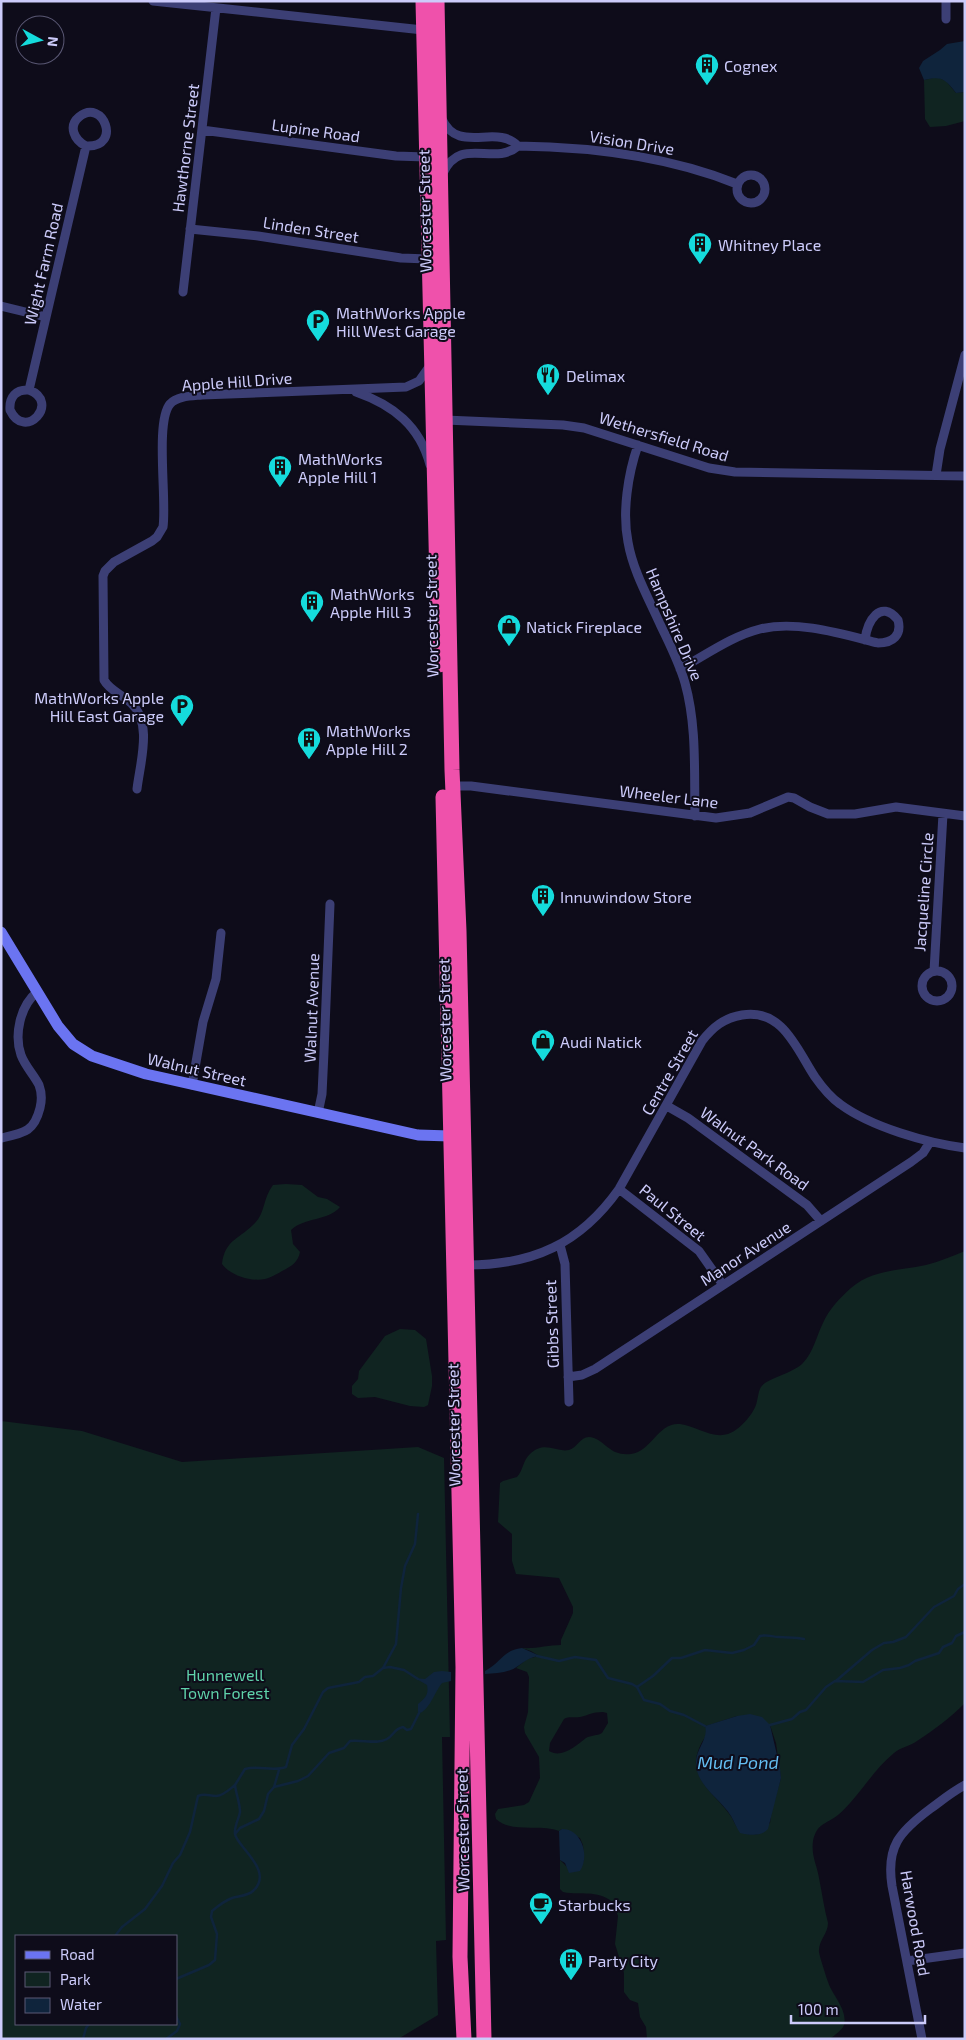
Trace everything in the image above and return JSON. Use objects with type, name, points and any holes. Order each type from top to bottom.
[{"type":"highway","name":"Worcester Street","points":[[423,1],[430,365],[443,801],[463,1666],[460,1948],[464,2039]]},
{"type":"highway","name":"Worcester Street","points":[[436,1],[452,786],[458,888],[484,2039]]},
{"type":"street","points":[[153,1],[424,30]]},
{"type":"street","points":[[946,1],[946,19]]},
{"type":"street","name":"Hawthorne Street","points":[[182,292],[216,8]]},
{"type":"street","name":"Vision Drive","points":[[439,111],[446,127],[452,133],[465,138],[505,138],[514,141],[518,146]]},
{"type":"street","name":"Lupine Road","points":[[202,130],[396,156],[426,157]]},
{"type":"street","name":"Wight Farm Road","points":[[29,390],[86,146]]},
{"type":"street","name":"Vision Drive","points":[[441,183],[446,165],[458,155],[504,153],[514,150],[518,146],[574,148],[625,154],[686,167],[737,184]]},
{"type":"street","name":"Linden Street","points":[[190,229],[272,238],[401,258],[428,259]]},
{"type":"street","points":[[1,306],[46,317]]},
{"type":"street","points":[[936,475],[940,450],[965,355]]},
{"type":"street","name":"Apple Hill Drive","points":[[137,789],[142,741],[140,715],[132,703],[111,689],[104,680],[103,576],[109,565],[152,541],[163,527],[163,431],[165,413],[168,406],[181,398],[202,395],[406,387],[419,382],[430,365]]},
{"type":"street","name":"Apple Hill Drive","points":[[351,390],[373,399],[408,422],[423,443],[433,480]]},
{"type":"street","name":"Wethersfield Road","points":[[445,420],[573,426],[595,431],[709,468],[735,472],[965,476]]},
{"type":"street","name":"Hampshire Drive","points":[[638,445],[631,469],[627,504],[626,529],[628,542],[640,582],[680,669],[688,696],[691,717],[696,816]]},
{"type":"street","points":[[680,669],[737,638],[769,627],[801,627],[865,640]]},
{"type":"street","name":"Wheeler Lane","points":[[452,786],[471,786],[716,818],[740,815],[788,797],[794,798],[810,808],[828,814],[854,814],[896,807],[965,816]]},
{"type":"street","name":"Jacqueline Circle","points":[[934,971],[935,932],[941,880],[943,814]]},
{"type":"street","name":"Walnut Avenue","points":[[318,1113],[322,1094],[330,904]]},
{"type":"street","name":"Walnut Street","points":[[1,932],[58,1026],[73,1044],[102,1061],[129,1070],[192,1085],[418,1135],[450,1136]]},
{"type":"street","points":[[192,1085],[204,1016],[216,979],[221,934]]},
{"type":"street","points":[[1,1138],[31,1128],[35,1123],[41,1102],[38,1084],[25,1064],[19,1046],[20,1025],[25,1006],[28,1000],[37,992]]},
{"type":"street","name":"Centre Street","points":[[467,1265],[493,1265],[519,1261],[560,1246],[588,1225],[605,1208],[619,1189],[709,1032],[733,1017],[755,1015],[774,1021],[788,1033],[822,1087],[839,1103],[870,1120],[930,1142],[965,1148]]},
{"type":"street","name":"Walnut Park Road","points":[[667,1106],[688,1118],[807,1205],[821,1221]]},
{"type":"street","name":"Manor Avenue","points":[[568,1377],[582,1375],[595,1369],[918,1157],[930,1142]]},
{"type":"street","name":"Paul Street","points":[[619,1189],[699,1251],[723,1285]]},
{"type":"street","name":"Gibbs Street","points":[[560,1246],[565,1264],[569,1402]]},
{"type":"street","name":"Harwood Road","points":[[922,2039],[890,1875],[891,1853],[895,1843],[908,1826],[965,1785]]},
{"type":"street","points":[[907,1961],[965,1953]]},
{"type":"green space","points":[[937,77],[946,81],[956,93],[965,92],[965,121],[946,126],[930,127],[925,119],[924,80]]},
{"type":"green space","points":[[273,1185],[302,1185],[318,1197],[327,1199],[340,1207],[329,1215],[303,1223],[291,1230],[293,1244],[300,1252],[296,1261],[289,1267],[269,1278],[259,1280],[247,1278],[230,1271],[222,1264],[226,1249],[258,1219]]},
{"type":"green space","points":[[965,1251],[965,1703],[930,1733],[900,1749],[886,1760],[846,1808],[822,1825],[815,1835],[813,1856],[828,1923],[819,1952],[830,1987],[842,2008],[845,2019],[844,2025],[830,2039],[647,2039],[646,2027],[640,2017],[638,2003],[630,2000],[624,1992],[624,1973],[615,1944],[618,1916],[613,1902],[595,1894],[563,1892],[560,1889],[560,1860],[568,1868],[584,1861],[583,1845],[580,1838],[562,1829],[559,1831],[510,1826],[496,1819],[495,1814],[498,1809],[524,1805],[529,1802],[540,1778],[539,1757],[525,1733],[524,1727],[528,1712],[529,1677],[527,1672],[516,1668],[527,1659],[539,1656],[522,1648],[561,1645],[561,1640],[573,1613],[573,1607],[559,1578],[516,1574],[512,1561],[512,1534],[498,1522],[500,1483],[517,1477],[528,1456],[535,1450],[546,1447],[569,1450],[586,1437],[598,1440],[618,1453],[631,1454],[644,1448],[666,1427],[672,1425],[686,1425],[716,1435],[728,1434],[740,1426],[751,1414],[756,1405],[760,1389],[764,1384],[803,1363],[812,1349],[828,1313],[851,1288],[868,1277],[941,1261]],"holes":[[[603,1712],[607,1713],[608,1723],[602,1733],[590,1736],[564,1752],[554,1753],[549,1751],[550,1743],[564,1719]],[[737,1716],[770,1725],[776,1743],[781,1778],[770,1823],[759,1834],[746,1834],[739,1829],[701,1779],[696,1764],[696,1757],[706,1736],[706,1726]]]},
{"type":"green space","points":[[400,1329],[415,1330],[426,1339],[432,1386],[428,1405],[424,1407],[410,1406],[375,1397],[358,1398],[352,1394],[352,1386],[358,1379],[359,1371],[385,1336]]},
{"type":"green space","name":"Hunnewell Town Forest","points":[[1,1421],[82,1431],[182,1462],[418,1447],[444,1458],[450,1737],[442,1737],[446,1940],[436,1941],[438,2015],[398,2039],[1,2039]]},
{"type":"water","points":[[965,41],[965,92],[956,93],[943,80],[935,78],[924,80],[919,68],[923,61],[947,44]]},
{"type":"water","points":[[522,1648],[540,1656],[533,1657],[511,1670],[485,1674],[485,1671],[510,1651]]},
{"type":"water","points":[[434,1672],[451,1672],[451,1681],[442,1683],[426,1709],[418,1714],[418,1704],[426,1696],[427,1685],[415,1678],[425,1679]]},
{"type":"water","name":"Mud Pond","points":[[750,1714],[762,1717],[770,1725],[781,1778],[768,1829],[755,1835],[740,1833],[726,1809],[699,1778],[696,1762],[705,1735],[705,1726]]},
{"type":"water","points":[[562,1829],[575,1833],[582,1844],[584,1858],[580,1871],[569,1873],[565,1863],[560,1860],[559,1831]]},
{"type":"waterway","points":[[383,1668],[396,1644],[401,1588],[405,1566],[415,1544],[418,1514]]},
{"type":"waterway","points":[[837,1680],[872,1650],[884,1643],[906,1637],[934,1607],[954,1596],[958,1589],[965,1584]]},
{"type":"waterway","points":[[770,1725],[792,1719],[800,1712],[806,1710],[826,1687],[835,1681],[863,1682],[883,1670],[909,1665],[939,1653],[943,1647],[952,1643],[956,1636],[965,1632]]},
{"type":"waterway","points":[[637,1687],[653,1676],[672,1658],[681,1658],[705,1650],[732,1653],[744,1650],[754,1645],[760,1636],[763,1635],[804,1639]]},
{"type":"waterway","points":[[537,1656],[559,1661],[575,1657],[596,1660],[608,1678],[637,1687],[644,1700],[660,1704],[670,1711],[684,1715],[705,1726]]},
{"type":"waterway","points":[[178,1978],[209,1965],[215,1960],[217,1934],[211,1917],[212,1911],[229,1899],[251,1893],[259,1883],[260,1875],[258,1868],[235,1834],[240,1812],[235,1785],[245,1769],[276,1769],[286,1767],[292,1745],[304,1729],[323,1692],[328,1688],[359,1682],[365,1677],[373,1676],[383,1668],[390,1667],[404,1670],[418,1679]]},
{"type":"waterway","points":[[274,1787],[298,1781],[308,1776],[329,1753],[344,1748],[350,1741],[383,1741],[400,1728],[411,1729],[419,1713]]},
{"type":"waterway","points":[[236,1833],[240,1828],[259,1819],[264,1811],[268,1794],[274,1787],[279,1770]]},
{"type":"waterway","points":[[116,1935],[122,1927],[145,1909],[162,1886],[173,1863],[180,1855],[190,1832],[198,1796],[219,1796],[235,1785]]},
{"type":"waterway","points":[[166,2039],[177,2031],[180,2024],[178,2020]]},
{"type":"waterway","points":[[83,2039],[88,2025]]},
{"type":"place","name":"Cognex","points":[[707,86]]},
{"type":"place","name":"Whitney Place","points":[[700,265]]},
{"type":"place","name":"MathWorks Apple Hill West Garage","points":[[318,342]]},
{"type":"place","name":"Delimax","points":[[548,396]]},
{"type":"place","name":"MathWorks Apple Hill 1","points":[[280,488]]},
{"type":"place","name":"MathWorks Apple Hill 3","points":[[312,623]]},
{"type":"place","name":"Natick Fireplace","points":[[509,647]]},
{"type":"place","name":"MathWorks Apple Hill East Garage","points":[[182,727]]},
{"type":"place","name":"MathWorks Apple Hill 2","points":[[309,760]]},
{"type":"place","name":"Innuwindow Store","points":[[543,917]]},
{"type":"place","name":"Audi Natick","points":[[543,1062]]},
{"type":"place","name":"Starbucks","points":[[541,1925]]},
{"type":"place","name":"Party City","points":[[571,1981]]}]
